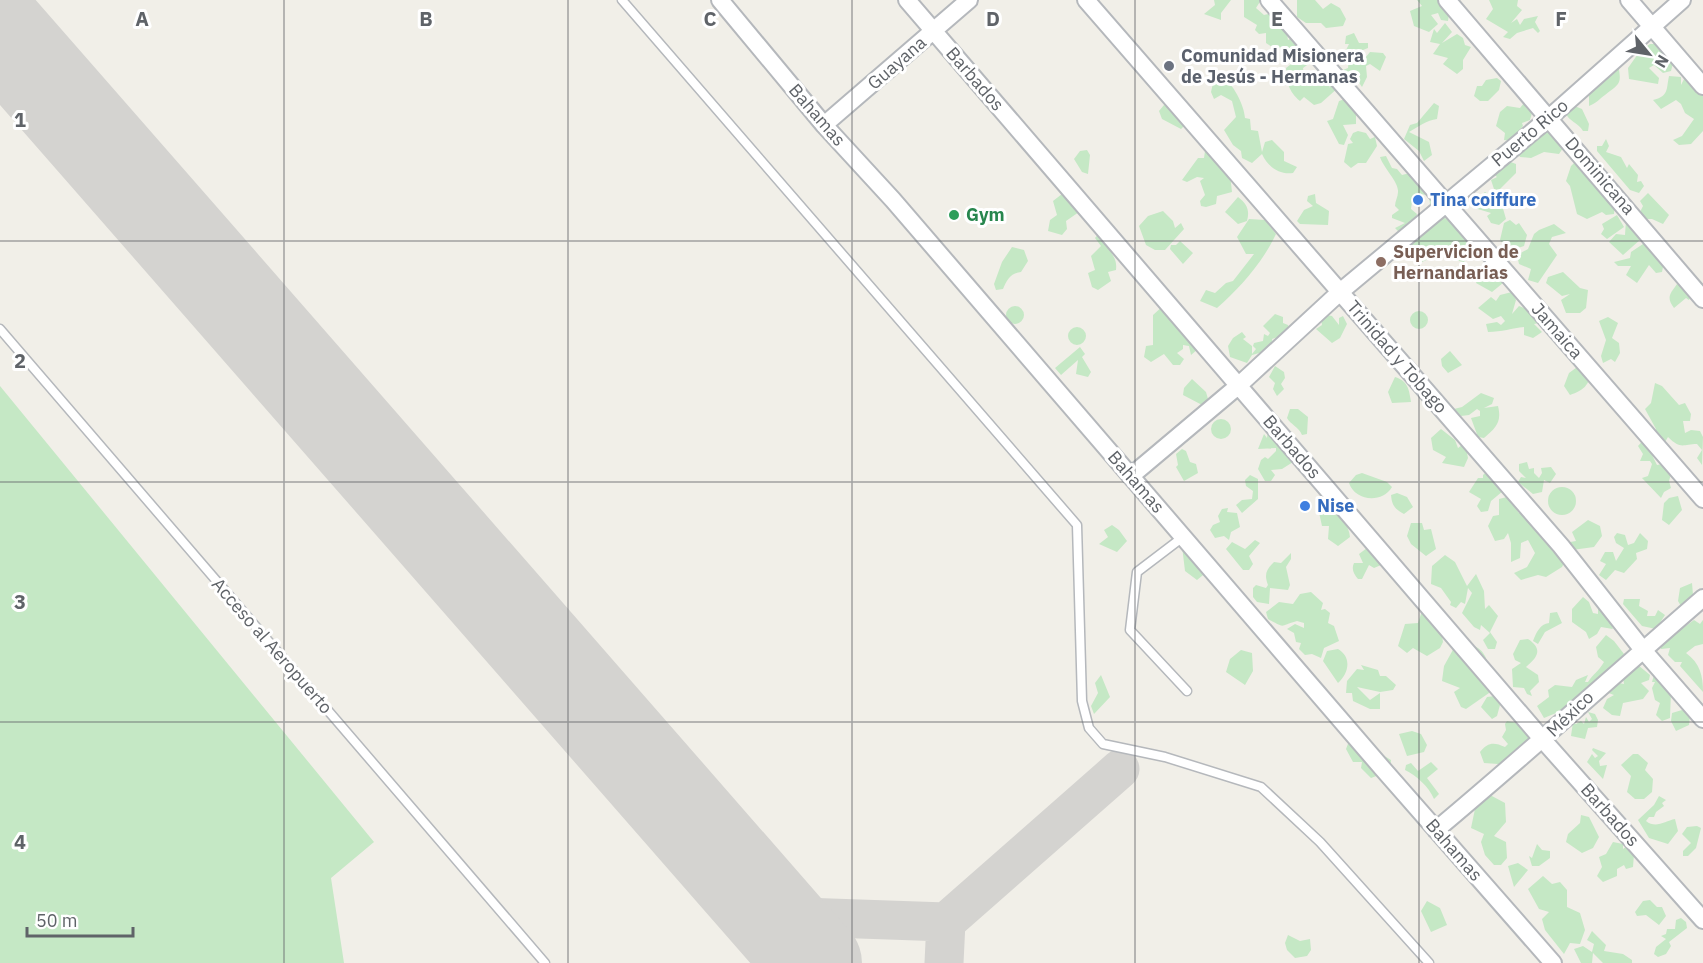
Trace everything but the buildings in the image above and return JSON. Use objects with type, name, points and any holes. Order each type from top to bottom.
[{"type":"street","name":"Bahamas","points":[[720,0],[824,125],[1553,963]]},
{"type":"street","name":"Barbados","points":[[907,0],[1543,740],[1703,920]]},
{"type":"street","name":"Guayana","points":[[824,125],[969,0]]},
{"type":"street","name":"Trinidad y Tobago","points":[[1086,0],[1561,546],[1643,650],[1703,719]]},
{"type":"street","name":"Jamaica","points":[[1269,0],[1703,499]]},
{"type":"street","name":"Dominicana","points":[[1447,0],[1703,299]]},
{"type":"street","points":[[1629,0],[1703,86]]},
{"type":"street","name":"Puerto Rico","points":[[1131,476],[1238,386],[1340,292],[1549,118],[1682,0]]},
{"type":"street","name":"México","points":[[1436,830],[1543,740],[1584,700],[1703,597]]},
{"type":"lane","points":[[622,0],[1077,525],[1082,701],[1089,728],[1103,744],[1165,758],[1261,788],[1320,842],[1429,963]]},
{"type":"lane","name":"Acceso al Aeropuerto","points":[[0,329],[544,963]]},
{"type":"lane","points":[[1183,537],[1137,572],[1130,630],[1187,691]]},
{"type":"green space","points":[[1214,0],[1231,0],[1221,13],[1221,20],[1204,14],[1215,5]]},
{"type":"green space","points":[[1244,0],[1261,0],[1256,8],[1264,15],[1272,13],[1287,34],[1288,40],[1293,37],[1302,41],[1302,54],[1309,57],[1310,63],[1303,68],[1304,76],[1323,79],[1321,73],[1332,80],[1329,88],[1333,83],[1339,87],[1321,103],[1314,105],[1304,97],[1300,101],[1291,90],[1287,78],[1286,68],[1295,61],[1293,55],[1286,55],[1285,46],[1275,49],[1266,43],[1266,33],[1259,34],[1255,30],[1257,25],[1244,17]]},
{"type":"green space","points":[[1297,0],[1315,0],[1323,9],[1331,3],[1340,8],[1346,19],[1343,26],[1326,28],[1321,23],[1306,23],[1297,17]]},
{"type":"green space","points":[[1417,0],[1438,0],[1450,7],[1448,21],[1441,20],[1438,13],[1431,15],[1438,24],[1429,32],[1414,26],[1410,11],[1422,6]]},
{"type":"green space","points":[[1489,0],[1518,0],[1517,6],[1522,10],[1511,23],[1517,19],[1520,25],[1524,19],[1538,16],[1535,22],[1540,31],[1538,33],[1533,28],[1517,33],[1510,39],[1503,37],[1508,32],[1486,19],[1493,9]]},
{"type":"green space","points":[[1445,23],[1452,32],[1442,43],[1457,34],[1463,38],[1465,45],[1471,47],[1463,60],[1463,69],[1457,74],[1443,64],[1448,58],[1433,54],[1440,44],[1430,42],[1434,29],[1437,33]]},
{"type":"green space","points":[[1354,33],[1359,43],[1368,43],[1368,48],[1358,52],[1361,54],[1360,64],[1370,52],[1383,53],[1386,57],[1380,71],[1370,64],[1366,66],[1367,77],[1362,87],[1351,71],[1348,75],[1343,70],[1348,68],[1349,56],[1345,52],[1349,44],[1345,44],[1346,36]]},
{"type":"green space","points":[[1650,44],[1663,44],[1674,59],[1671,71],[1663,73],[1654,65],[1649,68],[1659,78],[1658,84],[1629,79],[1628,68],[1640,51]]},
{"type":"green space","points":[[1618,64],[1619,83],[1589,106],[1589,88],[1599,80],[1604,81]]},
{"type":"green space","points":[[1222,76],[1237,95],[1245,118],[1250,119],[1251,130],[1258,131],[1262,152],[1265,142],[1272,140],[1284,152],[1284,161],[1297,167],[1293,173],[1283,173],[1274,169],[1262,154],[1252,163],[1242,158],[1241,151],[1233,145],[1224,130],[1236,117],[1232,101],[1221,95],[1214,99],[1211,92],[1214,79]]},
{"type":"green space","points":[[1669,76],[1681,77],[1681,85],[1684,79],[1693,81],[1703,89],[1703,131],[1691,144],[1679,145],[1673,140],[1682,136],[1694,119],[1685,113],[1681,104],[1676,100],[1661,109],[1653,100],[1664,94]]},
{"type":"green space","points":[[1497,78],[1501,81],[1499,90],[1488,101],[1480,101],[1474,96],[1477,86],[1482,86],[1486,80]]},
{"type":"green space","points":[[1348,98],[1356,115],[1356,124],[1343,125],[1348,135],[1344,145],[1339,144],[1327,121],[1333,119],[1339,101]]},
{"type":"green space","points":[[1434,103],[1439,106],[1437,119],[1426,122],[1409,132],[1429,142],[1432,155],[1424,161],[1419,151],[1404,139],[1410,125],[1417,123]]},
{"type":"green space","points":[[1524,103],[1532,113],[1530,120],[1522,123],[1523,126],[1511,141],[1504,140],[1505,133],[1496,126],[1500,112],[1507,106],[1520,108]]},
{"type":"green space","points":[[1164,105],[1173,106],[1186,124],[1181,129],[1162,119],[1159,111]]},
{"type":"green space","points":[[1572,105],[1582,109],[1589,124],[1588,131],[1583,131],[1565,112]]},
{"type":"green space","points":[[1546,125],[1567,142],[1559,154],[1544,152],[1531,158],[1520,157],[1518,154],[1533,134],[1540,138],[1541,131]]},
{"type":"green space","points":[[1358,131],[1366,133],[1370,139],[1375,137],[1377,146],[1366,163],[1358,163],[1351,168],[1344,162],[1348,144],[1353,143],[1350,139],[1353,133]]},
{"type":"green space","points":[[1606,139],[1609,146],[1606,152],[1621,157],[1627,168],[1629,164],[1638,175],[1637,182],[1641,181],[1644,186],[1639,193],[1630,190],[1597,151],[1597,146],[1602,146]]},
{"type":"green space","points":[[1087,150],[1090,155],[1088,174],[1082,172],[1074,159],[1080,151]]},
{"type":"green space","points":[[1205,151],[1211,151],[1220,164],[1219,168],[1230,174],[1232,192],[1217,196],[1216,204],[1206,207],[1201,206],[1200,201],[1205,195],[1200,181],[1204,178],[1197,177],[1187,182],[1182,180],[1198,158],[1204,158]]},
{"type":"green space","points":[[1386,156],[1392,168],[1397,169],[1402,175],[1410,173],[1420,179],[1438,207],[1430,204],[1429,196],[1418,193],[1413,195],[1411,209],[1417,214],[1411,232],[1400,233],[1395,228],[1405,223],[1392,218],[1392,215],[1399,210],[1395,206],[1398,188],[1380,157]]},
{"type":"green space","points":[[1577,160],[1615,203],[1614,214],[1606,215],[1602,212],[1587,219],[1577,214],[1570,186],[1566,181],[1571,166]]},
{"type":"green space","points":[[1508,161],[1516,164],[1516,173],[1499,190],[1494,189],[1491,180],[1497,177],[1492,173]]},
{"type":"green space","points":[[1485,192],[1493,197],[1492,209],[1502,205],[1506,219],[1499,225],[1491,223],[1487,216],[1491,213],[1471,207],[1472,202]]},
{"type":"green space","points":[[1648,193],[1669,215],[1663,224],[1652,219],[1642,219],[1641,239],[1623,255],[1609,242],[1616,234],[1625,235],[1626,220],[1639,214],[1643,206],[1640,201]]},
{"type":"green space","points":[[1062,194],[1068,197],[1079,212],[1066,221],[1067,229],[1062,235],[1048,231],[1050,220],[1057,215],[1053,201]]},
{"type":"green space","points":[[1315,194],[1316,203],[1329,211],[1328,225],[1300,224],[1297,221],[1304,210],[1313,206],[1307,201],[1308,196]]},
{"type":"green space","points":[[1238,197],[1246,205],[1248,214],[1247,221],[1238,224],[1225,212]]},
{"type":"green space","points":[[1163,211],[1173,221],[1175,228],[1181,223],[1184,229],[1165,250],[1155,250],[1146,245],[1139,226],[1148,216]]},
{"type":"green space","points":[[1440,215],[1475,236],[1464,262],[1454,260],[1449,249],[1422,262],[1406,254],[1406,247]]},
{"type":"green space","points":[[1617,215],[1624,227],[1607,239],[1601,234],[1604,229],[1602,224]]},
{"type":"green space","points":[[1249,219],[1265,220],[1276,234],[1265,255],[1234,292],[1217,308],[1200,301],[1206,290],[1215,293],[1226,283],[1233,281],[1254,254],[1246,254],[1237,237]]},
{"type":"green space","points":[[1510,220],[1516,225],[1519,223],[1527,235],[1524,246],[1509,251],[1500,240],[1504,223]]},
{"type":"green space","points":[[1554,224],[1566,233],[1552,237],[1549,244],[1557,255],[1538,283],[1528,280],[1531,269],[1519,264],[1517,255],[1528,249],[1534,234]]},
{"type":"green space","points":[[1101,231],[1113,240],[1110,250],[1115,259],[1116,270],[1108,272],[1111,281],[1098,290],[1092,287],[1088,273],[1095,270],[1091,256],[1101,246],[1095,238]]},
{"type":"green space","points":[[1180,241],[1193,253],[1183,264],[1170,249],[1171,245],[1176,245]]},
{"type":"green space","points":[[1646,242],[1665,257],[1662,272],[1656,273],[1649,265],[1637,283],[1626,275],[1631,266],[1618,266],[1614,262],[1630,258],[1631,252]]},
{"type":"green space","points":[[1012,247],[1024,250],[1028,261],[1021,272],[1009,278],[1003,289],[996,290],[994,284],[1002,262]]},
{"type":"green space","points":[[1489,268],[1498,273],[1503,283],[1492,292],[1476,283],[1479,276]]},
{"type":"green space","points":[[1563,272],[1580,288],[1588,290],[1586,308],[1580,313],[1566,313],[1561,300],[1570,294],[1562,296],[1546,283],[1548,277]]},
{"type":"green space","points":[[1677,284],[1692,292],[1689,300],[1686,298],[1674,308],[1670,296]]},
{"type":"green space","points":[[1512,292],[1516,300],[1512,314],[1519,306],[1544,316],[1539,323],[1534,324],[1542,332],[1533,338],[1524,335],[1524,327],[1488,332],[1486,324],[1497,322],[1501,325],[1505,321],[1501,316],[1493,319],[1478,308],[1491,297],[1496,301],[1500,295]]},
{"type":"green space","points":[[1164,305],[1183,331],[1184,337],[1188,337],[1198,349],[1191,355],[1189,346],[1183,345],[1183,349],[1177,353],[1184,359],[1180,365],[1173,365],[1164,354],[1151,362],[1144,357],[1146,346],[1153,345],[1153,315]]},
{"type":"green space","points":[[1011,306],[1019,306],[1024,311],[1022,322],[1011,324],[1006,319],[1006,311]]},
{"type":"green space","points":[[1419,311],[1425,314],[1428,320],[1425,326],[1419,329],[1413,326],[1410,320],[1413,314]]},
{"type":"green space","points":[[1275,314],[1283,317],[1283,323],[1288,325],[1289,328],[1284,335],[1272,339],[1273,344],[1263,352],[1252,355],[1247,363],[1230,357],[1228,346],[1233,338],[1242,332],[1246,337],[1243,339],[1252,346],[1252,354],[1256,349],[1253,346],[1254,343],[1263,341],[1264,334],[1268,336],[1270,333],[1263,326]]},
{"type":"green space","points":[[1327,315],[1332,316],[1339,325],[1339,318],[1343,316],[1347,324],[1340,338],[1332,343],[1316,329],[1322,325],[1321,318]]},
{"type":"green space","points":[[1608,317],[1618,323],[1612,338],[1619,343],[1620,353],[1615,362],[1611,359],[1603,363],[1601,356],[1606,340],[1599,321]]},
{"type":"green space","points":[[1077,327],[1085,332],[1086,336],[1081,344],[1077,345],[1069,340],[1068,336],[1073,328]]},
{"type":"green space","points":[[1080,347],[1085,354],[1082,357],[1091,372],[1088,377],[1076,374],[1078,360],[1061,375],[1055,368]]},
{"type":"green space","points":[[1450,351],[1462,365],[1448,373],[1442,366],[1441,359]]},
{"type":"green space","points":[[1584,362],[1592,372],[1589,381],[1585,387],[1570,395],[1564,386],[1569,373]]},
{"type":"green space","points":[[1275,366],[1284,372],[1285,378],[1281,384],[1284,389],[1277,396],[1273,389],[1275,383],[1269,377]]},
{"type":"green space","points":[[1395,377],[1407,386],[1411,402],[1392,403],[1388,392]]},
{"type":"green space","points":[[1192,379],[1206,392],[1208,399],[1204,406],[1183,395],[1184,388]]},
{"type":"green space","points":[[1655,383],[1662,386],[1679,405],[1685,403],[1691,414],[1690,421],[1683,421],[1685,433],[1691,430],[1700,431],[1703,437],[1702,465],[1697,458],[1702,450],[1697,444],[1679,445],[1668,437],[1665,442],[1655,434],[1656,429],[1645,409],[1651,403]]},
{"type":"green space","points":[[0,386],[374,842],[331,878],[344,963],[0,963]]},
{"type":"green space","points":[[1481,393],[1494,398],[1492,404],[1484,408],[1498,406],[1499,412],[1497,424],[1484,438],[1478,437],[1471,418],[1480,416],[1480,411],[1477,409],[1469,415],[1461,416],[1454,409],[1462,407]]},
{"type":"green space","points":[[1290,409],[1298,409],[1308,417],[1307,434],[1302,435],[1287,418]]},
{"type":"green space","points":[[1221,419],[1228,422],[1231,429],[1228,436],[1221,439],[1214,436],[1211,429],[1214,422]]},
{"type":"green space","points":[[1268,426],[1294,450],[1293,462],[1282,469],[1271,470],[1275,475],[1271,481],[1265,481],[1258,469],[1261,460],[1265,457],[1268,459],[1276,451],[1276,448],[1258,449],[1264,434],[1267,438]]},
{"type":"green space","points":[[1441,429],[1455,440],[1458,448],[1462,445],[1466,448],[1468,458],[1464,467],[1442,463],[1446,457],[1433,450],[1431,438]]},
{"type":"green space","points":[[1648,435],[1651,439],[1650,451],[1657,465],[1662,464],[1671,474],[1669,481],[1671,488],[1664,492],[1661,498],[1642,478],[1648,476],[1652,464],[1650,461],[1640,461],[1643,454],[1638,446]]},
{"type":"green space","points":[[1182,449],[1186,451],[1190,462],[1196,464],[1198,473],[1184,481],[1176,467],[1178,465],[1176,454]]},
{"type":"green space","points":[[1527,462],[1529,469],[1534,468],[1534,473],[1539,478],[1542,473],[1541,468],[1551,467],[1556,474],[1550,483],[1544,480],[1542,492],[1533,494],[1518,482],[1521,477],[1526,478],[1519,471],[1519,464]]},
{"type":"green space","points":[[1492,467],[1503,491],[1491,501],[1488,511],[1481,512],[1477,506],[1481,499],[1469,492],[1478,478],[1483,478],[1483,475]]},
{"type":"green space","points":[[1362,473],[1387,482],[1392,487],[1382,496],[1363,497],[1352,489],[1349,483],[1356,475]]},
{"type":"green space","points":[[1250,475],[1258,479],[1258,499],[1242,513],[1236,505],[1242,500],[1252,499],[1253,491],[1246,486],[1245,480]]},
{"type":"green space","points":[[1562,487],[1572,491],[1576,501],[1572,511],[1562,515],[1552,511],[1548,501],[1552,491]]},
{"type":"green space","points":[[1397,493],[1407,497],[1413,507],[1404,514],[1396,509],[1392,502],[1391,495]]},
{"type":"green space","points":[[1678,496],[1682,510],[1669,525],[1662,520],[1664,503],[1669,498]]},
{"type":"green space","points":[[1507,497],[1519,513],[1530,511],[1565,561],[1562,567],[1546,577],[1538,575],[1521,580],[1514,573],[1527,567],[1535,553],[1528,540],[1521,543],[1520,558],[1511,562],[1511,543],[1508,533],[1504,539],[1495,541],[1488,526],[1493,516],[1499,515],[1499,499]]},
{"type":"green space","points":[[1326,498],[1341,509],[1350,537],[1338,546],[1328,539],[1329,526],[1322,526],[1318,508]]},
{"type":"green space","points":[[1228,508],[1227,512],[1237,513],[1240,527],[1231,532],[1229,540],[1224,536],[1215,538],[1210,530],[1213,525],[1220,522],[1218,516],[1222,509]]},
{"type":"green space","points":[[1588,520],[1600,526],[1602,536],[1594,547],[1572,550],[1570,542],[1576,541],[1572,532]]},
{"type":"green space","points":[[1411,523],[1422,523],[1424,530],[1431,529],[1436,549],[1426,556],[1411,544],[1407,536]]},
{"type":"green space","points":[[1112,525],[1127,541],[1117,552],[1099,544],[1108,537],[1104,530]]},
{"type":"green space","points":[[1617,533],[1625,535],[1628,545],[1634,543],[1640,533],[1648,541],[1647,549],[1636,553],[1637,559],[1624,573],[1615,570],[1606,580],[1599,575],[1606,564],[1600,561],[1605,552],[1613,552],[1616,561],[1624,548],[1616,543],[1614,537]]},
{"type":"green space","points":[[1255,540],[1260,543],[1249,556],[1253,564],[1249,570],[1243,570],[1226,549],[1232,542],[1245,549]]},
{"type":"green space","points":[[1182,546],[1208,571],[1197,580],[1185,571]]},
{"type":"green space","points":[[1367,548],[1377,552],[1382,558],[1381,565],[1374,568],[1369,565],[1362,579],[1358,579],[1353,571],[1353,565],[1363,563],[1359,554]]},
{"type":"green space","points":[[1291,553],[1291,559],[1286,567],[1290,585],[1288,590],[1270,588],[1269,604],[1257,602],[1253,597],[1253,588],[1256,585],[1266,588],[1268,585],[1266,572],[1269,567],[1274,562],[1281,563]]},
{"type":"green space","points":[[1445,555],[1455,562],[1467,586],[1476,574],[1484,591],[1485,609],[1489,605],[1498,616],[1490,632],[1497,642],[1495,649],[1488,649],[1483,640],[1490,633],[1481,625],[1480,630],[1474,627],[1462,613],[1472,593],[1468,588],[1465,604],[1461,602],[1456,608],[1450,605],[1451,602],[1441,588],[1431,584],[1432,566]]},
{"type":"green space","points":[[1692,583],[1693,595],[1682,608],[1678,601],[1680,588]]},
{"type":"green space","points":[[1311,592],[1323,603],[1321,610],[1325,609],[1330,613],[1328,623],[1334,626],[1339,641],[1324,648],[1321,658],[1312,654],[1305,655],[1299,649],[1301,643],[1296,642],[1294,633],[1287,629],[1295,624],[1304,628],[1304,623],[1297,621],[1280,625],[1268,619],[1266,612],[1279,602],[1293,604],[1300,594]]},
{"type":"green space","points":[[1583,597],[1589,602],[1593,613],[1598,614],[1598,608],[1605,608],[1613,629],[1601,627],[1597,634],[1589,639],[1586,632],[1572,622],[1572,609]]},
{"type":"green space","points":[[1624,599],[1640,599],[1639,606],[1648,611],[1647,616],[1655,616],[1658,610],[1665,615],[1656,629],[1642,626],[1623,604]]},
{"type":"green space","points":[[1423,608],[1450,636],[1442,635],[1443,642],[1440,648],[1427,656],[1413,648],[1407,653],[1398,646],[1405,624],[1418,623]]},
{"type":"green space","points":[[1557,612],[1562,623],[1545,632],[1538,644],[1533,641],[1541,627],[1549,623],[1550,613]]},
{"type":"green space","points":[[1694,620],[1700,624],[1703,620],[1703,644],[1695,646],[1686,653],[1695,661],[1700,670],[1703,692],[1680,666],[1682,662],[1675,662],[1668,655],[1670,648],[1661,649],[1659,644],[1671,629],[1675,634],[1679,627],[1683,628]]},
{"type":"green space","points":[[1606,635],[1624,654],[1612,669],[1600,677],[1596,687],[1573,706],[1544,718],[1537,706],[1549,697],[1548,690],[1555,685],[1572,687],[1576,680],[1588,675],[1585,682],[1588,682],[1600,668],[1604,662],[1598,657],[1596,647]]},
{"type":"green space","points":[[1528,639],[1537,650],[1536,656],[1526,667],[1538,675],[1539,682],[1530,691],[1532,696],[1527,694],[1524,688],[1513,687],[1512,669],[1521,663],[1515,660],[1513,654],[1520,640]]},
{"type":"green space","points":[[1455,646],[1474,646],[1480,649],[1489,666],[1489,693],[1466,709],[1461,707],[1454,692],[1460,688],[1442,681],[1444,666]]},
{"type":"green space","points":[[1338,649],[1345,656],[1347,670],[1338,683],[1323,661],[1327,651]]},
{"type":"green space","points":[[1241,650],[1252,653],[1253,671],[1245,685],[1226,672],[1230,659]]},
{"type":"green space","points":[[1361,665],[1378,670],[1380,676],[1386,676],[1396,685],[1393,690],[1380,692],[1357,687],[1370,700],[1380,693],[1380,709],[1370,709],[1353,701],[1352,693],[1346,693],[1347,681],[1357,669],[1364,670]]},
{"type":"green space","points":[[1638,665],[1650,675],[1649,680],[1641,683],[1649,691],[1643,699],[1623,703],[1620,716],[1612,715],[1603,708],[1607,699],[1614,695],[1606,692],[1619,683],[1624,684],[1623,677]]},
{"type":"green space","points":[[1101,675],[1110,697],[1094,714],[1091,706],[1098,693],[1095,683]]},
{"type":"green space","points":[[1654,675],[1671,692],[1670,718],[1662,721],[1656,715],[1660,703],[1655,700],[1652,688],[1655,682],[1652,682]]},
{"type":"green space","points":[[1495,696],[1500,705],[1497,716],[1492,719],[1481,707],[1487,697]]},
{"type":"green space","points":[[1508,704],[1537,732],[1498,770],[1498,764],[1484,763],[1480,752],[1491,744],[1505,747],[1508,744],[1502,737],[1506,730],[1505,724],[1507,721],[1517,723],[1503,707]]},
{"type":"green space","points":[[1682,710],[1690,716],[1689,725],[1676,731],[1671,721],[1672,713]]},
{"type":"green space","points":[[1588,712],[1595,714],[1598,720],[1597,727],[1588,728],[1585,739],[1571,736],[1573,722],[1576,724],[1581,721],[1584,724],[1586,717],[1589,722],[1592,719]]},
{"type":"green space","points":[[1412,731],[1421,734],[1427,745],[1424,752],[1407,756],[1399,734]]},
{"type":"green space","points":[[1351,736],[1391,760],[1390,771],[1371,778],[1361,768],[1362,762],[1353,762],[1346,749]]},
{"type":"green space","points":[[1593,748],[1606,753],[1599,761],[1600,766],[1607,765],[1603,779],[1587,762],[1592,754],[1595,758],[1598,756],[1592,750]]},
{"type":"green space","points":[[1633,754],[1638,754],[1648,763],[1645,770],[1653,779],[1652,792],[1644,799],[1635,799],[1627,792],[1631,776],[1621,765]]},
{"type":"green space","points":[[1431,762],[1438,769],[1427,778],[1439,794],[1434,799],[1422,782],[1405,770],[1406,765],[1411,763],[1418,771]]},
{"type":"green space","points":[[1490,795],[1505,803],[1506,822],[1494,836],[1506,842],[1507,858],[1501,865],[1494,865],[1485,855],[1481,842],[1484,834],[1471,828],[1475,809]]},
{"type":"green space","points":[[1659,796],[1666,800],[1662,803],[1664,806],[1656,812],[1654,817],[1649,817],[1646,821],[1657,824],[1675,819],[1678,831],[1668,844],[1649,838],[1638,820],[1654,805]]},
{"type":"green space","points":[[1581,815],[1589,817],[1599,837],[1593,848],[1582,853],[1566,842],[1568,834],[1580,823]]},
{"type":"green space","points":[[1687,827],[1701,828],[1696,848],[1688,856],[1683,856],[1683,851],[1691,843],[1682,834]]},
{"type":"green space","points":[[1613,842],[1623,844],[1623,849],[1628,845],[1634,854],[1633,867],[1626,869],[1624,865],[1617,869],[1617,876],[1603,882],[1597,876],[1602,867],[1599,857],[1606,854]]},
{"type":"green space","points":[[1537,844],[1542,850],[1550,851],[1550,858],[1539,866],[1532,866],[1529,856],[1532,858]]},
{"type":"green space","points":[[1518,863],[1528,870],[1514,887],[1508,866]]},
{"type":"green space","points":[[1543,876],[1552,884],[1560,882],[1567,890],[1567,907],[1580,913],[1585,930],[1580,944],[1570,943],[1564,954],[1545,930],[1542,919],[1549,912],[1539,909],[1528,889]]},
{"type":"green space","points":[[1650,900],[1657,907],[1662,907],[1666,916],[1659,925],[1646,915],[1637,916],[1635,912],[1643,901]]},
{"type":"green space","points":[[1427,901],[1440,908],[1447,925],[1431,932],[1421,911]]},
{"type":"green space","points":[[1681,918],[1686,922],[1687,928],[1669,942],[1671,946],[1666,954],[1658,957],[1654,954],[1656,947],[1666,939],[1661,936],[1666,934],[1667,929],[1675,929],[1676,920]]},
{"type":"green space","points":[[1592,931],[1606,945],[1604,951],[1623,954],[1632,960],[1632,963],[1603,963],[1593,953],[1592,963],[1581,963],[1574,949],[1583,946],[1592,952],[1594,944],[1587,940]]},
{"type":"green space","points":[[1288,935],[1300,941],[1310,939],[1311,950],[1307,956],[1295,958],[1287,950],[1285,943]]},
{"type":"taxiway","points":[[944,963],[946,922],[1120,769]]},
{"type":"taxiway","points":[[773,916],[946,922]]},
{"type":"runway","points":[[0,32],[814,963]]},
{"type":"place","name":"Comunidad Misionera de Jesús - Hermanas","points":[[1169,66]]},
{"type":"place","name":"Tina coiffure","points":[[1418,200]]},
{"type":"place","name":"Gym","points":[[954,215]]},
{"type":"place","name":"Supervicion de Hernandarias","points":[[1381,262]]},
{"type":"place","name":"Nise","points":[[1305,506]]}]
